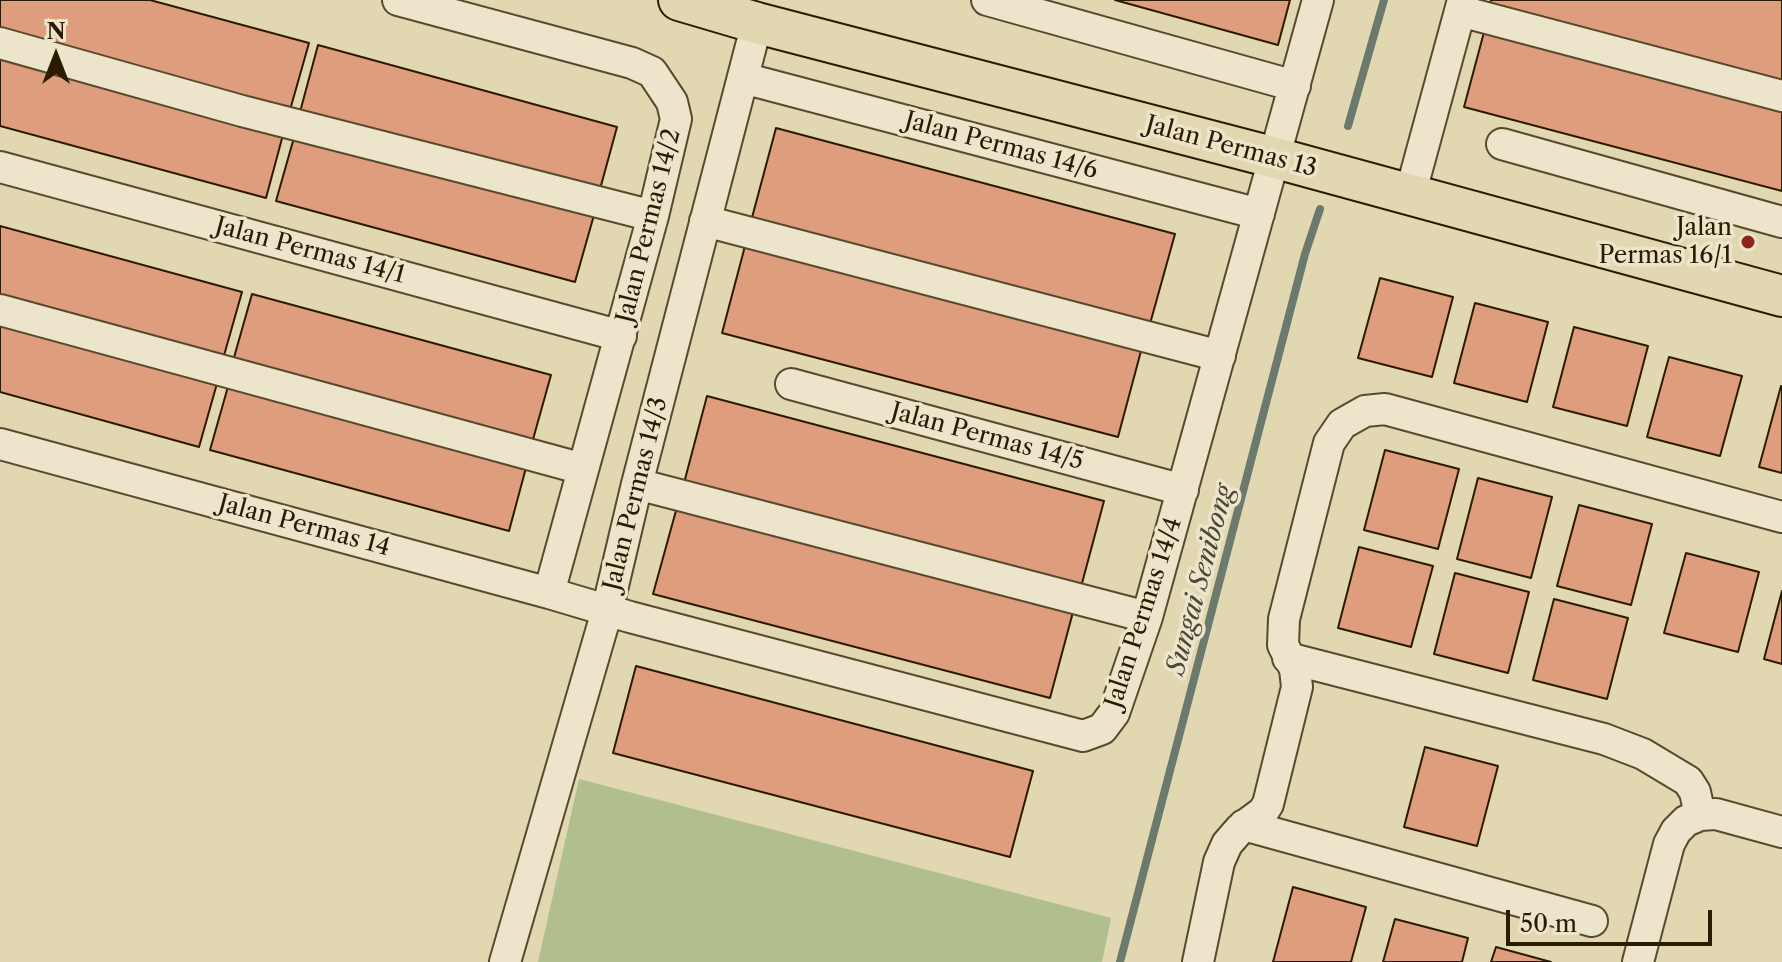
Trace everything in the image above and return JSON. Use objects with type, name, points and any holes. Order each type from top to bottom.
[{"type":"main road","name":"Jalan Permas 13","points":[[689,1],[757,23],[1276,158],[1782,296]]},
{"type":"street","name":"Jalan Permas 14/2","points":[[398,0],[632,63],[652,72],[672,102],[676,119],[653,216],[549,593]]},
{"type":"street","points":[[987,0],[1295,86]]},
{"type":"street","name":"Jalan Permas 14/4","points":[[607,611],[1083,736],[1102,729],[1114,713],[1147,617],[1318,0]]},
{"type":"street","points":[[1410,195],[1462,6],[1782,96]]},
{"type":"street","name":"Jalan Permas 14/3","points":[[505,962],[607,611],[757,23]]},
{"type":"street","points":[[0,43],[242,111],[653,216]]},
{"type":"street","name":"Jalan Permas 14/6","points":[[743,78],[1259,214]]},
{"type":"street","points":[[1502,144],[1782,222]]},
{"type":"street","name":"Jalan Permas 14/1","points":[[0,167],[621,336]]},
{"type":"street","points":[[705,221],[1220,356]]},
{"type":"street","points":[[0,310],[583,469]]},
{"type":"street","name":"Jalan Permas 14/5","points":[[791,384],[1183,490]]},
{"type":"street","points":[[1198,962],[1219,862],[1227,844],[1268,804],[1297,687],[1295,669],[1283,645],[1284,619],[1329,443],[1342,424],[1365,411],[1385,409],[1782,517]]},
{"type":"street","name":"Jalan Permas 14","points":[[0,444],[607,611]]},
{"type":"street","points":[[637,484],[1147,617]]},
{"type":"street","points":[[1288,658],[1604,739],[1643,754],[1688,781],[1695,792],[1700,815]]},
{"type":"street","points":[[1638,962],[1669,844],[1686,821],[1700,815],[1716,814],[1782,832]]},
{"type":"street","points":[[1244,825],[1592,921]]},
{"type":"green space","points":[[579,779],[1111,918],[1102,962],[538,962]]},
{"type":"building","points":[[0,0],[150,0],[309,43],[290,110],[0,31]]},
{"type":"building","points":[[1115,0],[1290,0],[1278,45]]},
{"type":"building","points":[[1491,0],[1782,0],[1782,80],[1490,3]]},
{"type":"building","points":[[1487,21],[1782,98],[1782,191],[1464,107]]},
{"type":"building","points":[[318,45],[617,127],[599,193],[300,112]]},
{"type":"building","points":[[0,54],[284,131],[266,198],[0,126]]},
{"type":"building","points":[[776,128],[1175,234],[1148,331],[750,225]]},
{"type":"building","points":[[295,134],[594,215],[575,282],[276,201]]},
{"type":"building","points":[[0,226],[242,292],[223,359],[0,298]]},
{"type":"building","points":[[745,246],[1141,351],[1118,437],[722,333]]},
{"type":"building","points":[[1380,278],[1453,297],[1432,377],[1358,358]]},
{"type":"building","points":[[252,294],[551,375],[532,443],[233,361]]},
{"type":"building","points":[[1475,303],[1548,322],[1527,402],[1454,383]]},
{"type":"building","points":[[0,320],[218,380],[199,447],[0,392]]},
{"type":"building","points":[[1574,327],[1648,346],[1627,426],[1553,407]]},
{"type":"building","points":[[1669,357],[1742,376],[1720,456],[1647,437]]},
{"type":"building","points":[[229,383],[527,464],[509,531],[210,450]]},
{"type":"building","points":[[1782,387],[1782,473],[1759,467]]},
{"type":"building","points":[[707,396],[1104,501],[1081,587],[684,483]]},
{"type":"building","points":[[1385,450],[1459,469],[1438,549],[1364,530]]},
{"type":"building","points":[[1478,478],[1552,497],[1531,578],[1457,559]]},
{"type":"building","points":[[1579,505],[1652,524],[1631,605],[1557,586]]},
{"type":"building","points":[[677,507],[1073,612],[1050,698],[653,594]]},
{"type":"building","points":[[1359,547],[1433,566],[1411,647],[1338,628]]},
{"type":"building","points":[[1686,553],[1759,572],[1738,652],[1664,633]]},
{"type":"building","points":[[1455,573],[1529,592],[1508,673],[1434,654]]},
{"type":"building","points":[[1782,591],[1782,664],[1764,659]]},
{"type":"building","points":[[1554,599],[1628,618],[1607,699],[1533,680]]},
{"type":"building","points":[[636,666],[1033,771],[1010,857],[613,753]]},
{"type":"building","points":[[1425,747],[1498,766],[1477,846],[1404,827]]},
{"type":"building","points":[[1293,887],[1366,907],[1351,962],[1273,962]]},
{"type":"building","points":[[1395,919],[1468,938],[1462,962],[1383,962]]},
{"type":"building","points":[[1496,947],[1551,962],[1491,962]]},
{"type":"waterway","name":"Sungai Senibong","points":[[1348,126],[1384,0]]},
{"type":"waterway","name":"Sungai Senibong","points":[[1120,962],[1305,254],[1320,209]]},
{"type":"place","name":"Jalan Permas 16/1","points":[[1748,242]]}]
